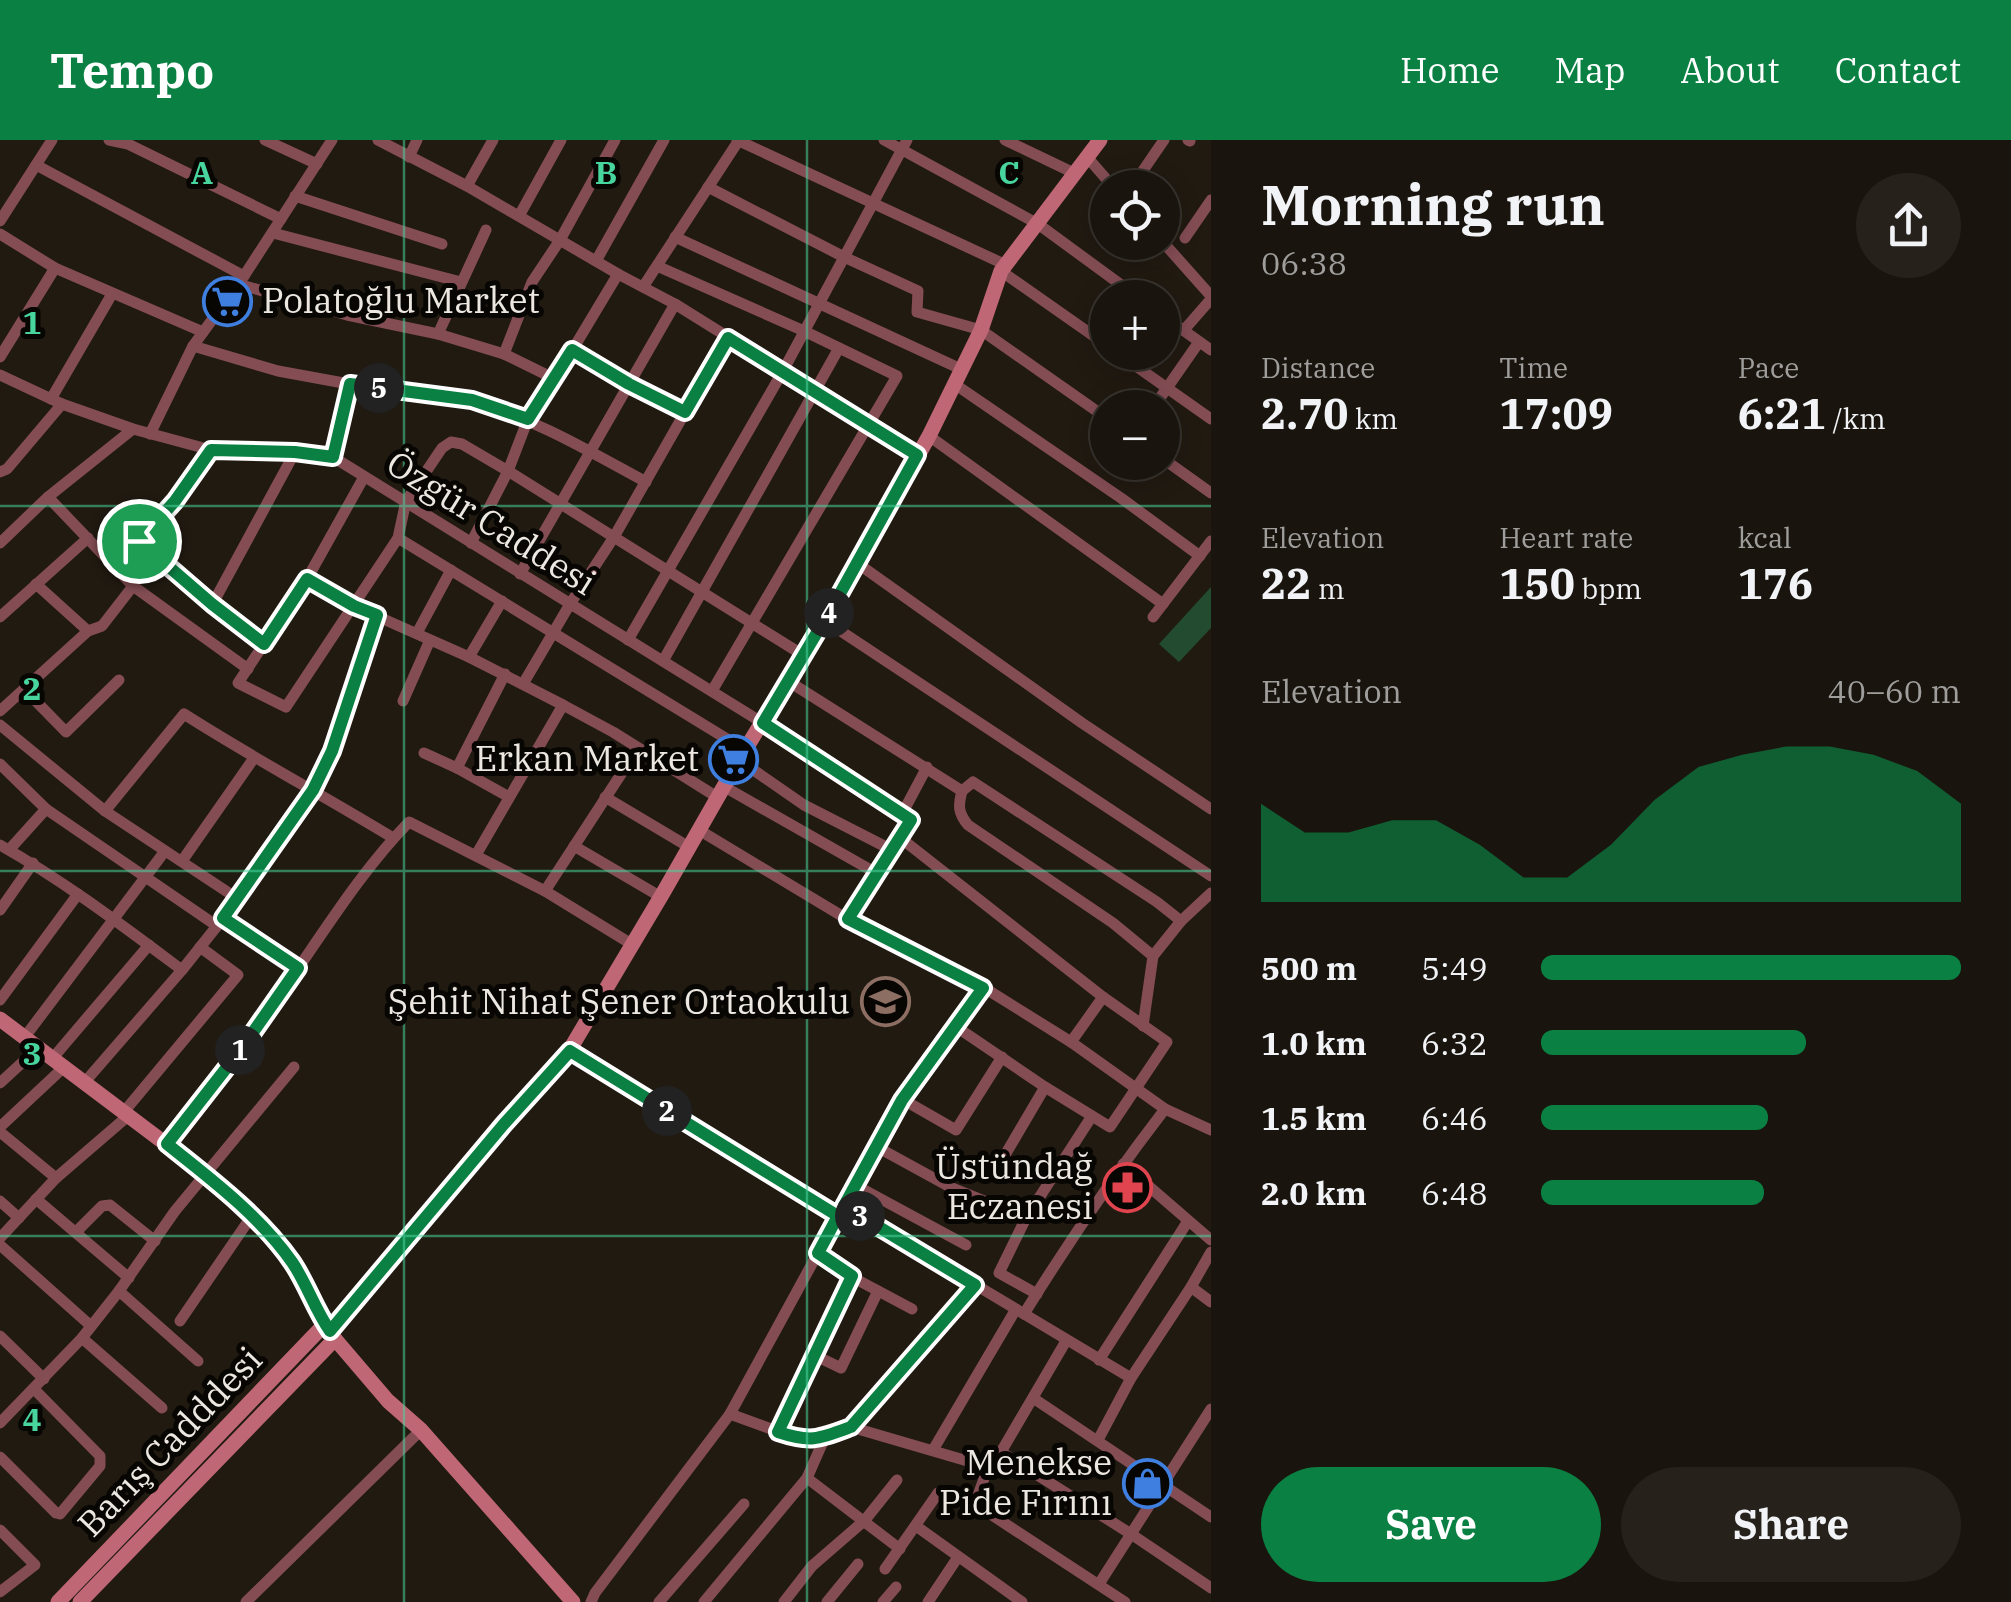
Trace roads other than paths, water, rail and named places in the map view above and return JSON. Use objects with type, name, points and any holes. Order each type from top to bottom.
[{"type":"main road","points":[[330,1331],[570,1051],[858,563],[959,378],[1004,268],[1076,174],[1092,146]]},
{"type":"main road","points":[[0,1019],[207,1175],[270,1235],[293,1264],[330,1331],[388,1401],[421,1430],[572,1602]]},
{"type":"main road","name":"Barış Cadddesi","points":[[58,1602],[330,1331]]},
{"type":"main road","name":"Barış Cadddesi","points":[[80,1602],[330,1331]]},
{"type":"street","points":[[0,221],[52,140]]},
{"type":"street","points":[[109,140],[129,142],[281,219]]},
{"type":"street","points":[[264,140],[317,164]]},
{"type":"street","points":[[150,434],[193,346],[332,140]]},
{"type":"street","points":[[378,140],[675,304],[917,455]]},
{"type":"street","points":[[410,156],[417,140]]},
{"type":"street","points":[[466,186],[494,140]]},
{"type":"street","points":[[519,216],[560,140]]},
{"type":"street","points":[[504,354],[532,282],[615,140]]},
{"type":"street","points":[[596,261],[664,140]]},
{"type":"street","points":[[643,287],[738,140],[1004,268],[1090,332]]},
{"type":"street","points":[[884,140],[905,144],[1038,224],[1114,280]]},
{"type":"street","points":[[1005,140],[1076,174]]},
{"type":"street","points":[[1143,170],[1164,140]]},
{"type":"street","points":[[628,640],[783,371],[905,144]]},
{"type":"street","points":[[1092,146],[1105,170]]},
{"type":"street","points":[[36,165],[241,280],[347,314],[438,334],[504,354],[556,379]]},
{"type":"street","points":[[708,187],[918,292],[916,312],[981,330],[1090,406]]},
{"type":"street","points":[[295,196],[442,244]]},
{"type":"street","points":[[1185,238],[1211,200]]},
{"type":"street","points":[[438,334],[486,230]]},
{"type":"street","points":[[272,232],[461,282]]},
{"type":"street","points":[[0,234],[55,268],[203,332]]},
{"type":"street","points":[[675,237],[959,378],[1200,556]]},
{"type":"street","points":[[1178,260],[1211,297],[1184,330]]},
{"type":"street","points":[[657,266],[897,376],[712,691]]},
{"type":"street","points":[[0,358],[55,268]]},
{"type":"street","points":[[471,543],[508,471],[528,419],[618,274]]},
{"type":"street","points":[[0,472],[7,469],[57,401],[112,294]]},
{"type":"street","points":[[520,574],[675,304]]},
{"type":"street","points":[[1180,327],[1211,350]]},
{"type":"street","points":[[523,684],[614,537],[728,338]]},
{"type":"street","points":[[1166,388],[1198,342]]},
{"type":"street","points":[[193,346],[278,371],[472,400],[528,419],[646,482]]},
{"type":"street","points":[[663,661],[840,348]]},
{"type":"street","points":[[572,350],[685,412]]},
{"type":"street","points":[[1141,370],[1211,419]]},
{"type":"street","name":"Özgür Caddesi","points":[[0,375],[133,429],[211,450],[333,457],[712,691],[902,814]]},
{"type":"street","points":[[333,457],[350,384]]},
{"type":"street","points":[[0,543],[48,497],[133,429]]},
{"type":"street","points":[[928,436],[1163,604]]},
{"type":"street","points":[[364,477],[307,579],[238,683],[286,707],[398,538],[406,501],[442,448],[451,442],[462,444],[508,471],[803,656]]},
{"type":"street","points":[[211,450],[175,501],[139,541],[264,644]]},
{"type":"street","points":[[212,604],[295,452]]},
{"type":"street","points":[[1180,471],[1211,493]]},
{"type":"street","points":[[48,497],[133,586],[248,669]]},
{"type":"street","points":[[0,617],[88,538]]},
{"type":"street","points":[[398,538],[554,632],[742,755],[804,805],[890,849]]},
{"type":"street","points":[[1153,617],[1211,541]]},
{"type":"street","points":[[858,563],[1066,712],[1211,809]]},
{"type":"street","points":[[417,633],[452,570]]},
{"type":"street","points":[[307,579],[354,606],[505,674],[876,873]]},
{"type":"street","points":[[36,584],[88,631]]},
{"type":"street","points":[[0,711],[88,631],[102,626],[133,586]]},
{"type":"street","points":[[469,657],[502,601]]},
{"type":"street","points":[[84,1084],[238,899],[313,790],[332,751],[377,615]]},
{"type":"street","points":[[824,620],[1211,876]]},
{"type":"street","points":[[403,700],[430,640]]},
{"type":"street","points":[[457,768],[505,674]]},
{"type":"street","points":[[24,689],[66,732],[119,680]]},
{"type":"street","points":[[788,681],[962,791]]},
{"type":"street","points":[[476,855],[562,704]]},
{"type":"street","points":[[106,811],[184,714],[393,838]]},
{"type":"street","points":[[2,730],[106,811],[238,899]]},
{"type":"street","points":[[544,891],[638,748]]},
{"type":"street","points":[[424,753],[510,797]]},
{"type":"street","points":[[182,861],[254,758]]},
{"type":"street","points":[[0,764],[46,809],[145,878],[298,968]]},
{"type":"street","points":[[848,919],[911,820],[902,814],[926,767]]},
{"type":"street","points":[[1153,956],[1113,923],[968,825],[960,814],[962,791],[973,782],[1157,902],[1181,922]]},
{"type":"street","points":[[606,797],[689,847]]},
{"type":"street","points":[[46,809],[4,847],[115,919],[182,970]]},
{"type":"street","points":[[167,1144],[242,1048],[354,888],[409,822],[544,891],[633,944]]},
{"type":"street","points":[[699,830],[848,919],[983,988],[1071,1042],[1165,1109],[1211,1130]]},
{"type":"street","points":[[898,836],[1102,997],[1167,1042],[1110,1128],[955,1026]]},
{"type":"street","points":[[574,846],[661,897]]},
{"type":"street","points":[[0,1083],[166,852]]},
{"type":"street","points":[[0,910],[33,863]]},
{"type":"street","points":[[1143,1026],[1153,956],[1211,893]]},
{"type":"street","points":[[0,1000],[78,894]]},
{"type":"street","points":[[56,1178],[0,1129],[58,1063],[149,945]]},
{"type":"street","points":[[91,1326],[0,1241],[56,1178],[126,1114],[238,975],[200,947]]},
{"type":"street","points":[[590,1602],[730,1414],[902,1100],[983,988]]},
{"type":"street","points":[[1071,1042],[1102,997]]},
{"type":"street","points":[[570,1051],[1132,1378]]},
{"type":"street","points":[[902,1100],[956,1130],[1002,1057]]},
{"type":"street","points":[[0,1423],[82,1338],[176,1211],[294,1066]]},
{"type":"street","points":[[1005,1155],[1045,1087]]},
{"type":"street","points":[[933,1450],[1020,1312],[1165,1109]]},
{"type":"street","points":[[1036,1294],[999,1273],[1026,1218],[1092,1116]]},
{"type":"street","points":[[877,1146],[950,1187],[1026,1218]]},
{"type":"street","points":[[1123,1164],[1211,1240]]},
{"type":"street","points":[[855,1185],[966,1244]]},
{"type":"street","points":[[0,1200],[19,1218]]},
{"type":"street","points":[[36,1200],[129,1278]]},
{"type":"street","points":[[76,1232],[102,1206],[110,1205],[155,1241]]},
{"type":"street","points":[[180,1321],[251,1217]]},
{"type":"street","points":[[1099,1360],[1188,1220]]},
{"type":"street","points":[[1098,1440],[1211,1252]]},
{"type":"street","points":[[818,1253],[912,1309]]},
{"type":"street","points":[[778,1432],[852,1276]]},
{"type":"street","points":[[730,1414],[801,1440],[825,1437],[851,1427],[975,1285]]},
{"type":"street","points":[[1191,1287],[1211,1302]]},
{"type":"street","points":[[814,1356],[842,1368],[878,1290]]},
{"type":"street","points":[[119,1291],[198,1361]]},
{"type":"street","points":[[0,1336],[100,1456],[100,1466],[60,1514],[0,1457]]},
{"type":"street","points":[[82,1338],[162,1408]]},
{"type":"street","points":[[1066,1341],[1001,1452],[988,1466],[975,1504],[1126,1602]]},
{"type":"street","points":[[1034,1398],[1211,1517]]},
{"type":"street","points":[[1099,1584],[1211,1409]]},
{"type":"street","points":[[851,1427],[988,1466]]},
{"type":"street","points":[[246,1602],[421,1430]]},
{"type":"street","points":[[704,1602],[807,1478],[825,1437]]},
{"type":"street","points":[[1001,1452],[1211,1588]]},
{"type":"street","points":[[807,1478],[900,1549]]},
{"type":"street","points":[[784,1602],[812,1566],[864,1520],[898,1480]]},
{"type":"street","points":[[885,1568],[938,1493]]},
{"type":"street","points":[[658,1602],[744,1504]]},
{"type":"street","points":[[916,1526],[1013,1600]]},
{"type":"street","points":[[0,1530],[36,1565],[0,1592]]},
{"type":"street","points":[[928,1602],[958,1557]]},
{"type":"street","points":[[827,1602],[858,1564]]},
{"type":"street","points":[[883,1602],[896,1587]]},
{"type":"place","name":"Polatoğlu Market","points":[[227,301]]},
{"type":"place","name":"Erkan Market","points":[[734,759]]},
{"type":"place","name":"Şehit Nihat Şener Ortaokulu","points":[[885,1002]]},
{"type":"place","name":"Üstündağ Eczanesi","points":[[1128,1187]]},
{"type":"place","name":"Menekse Pide Fırını","points":[[1147,1483]]}]
